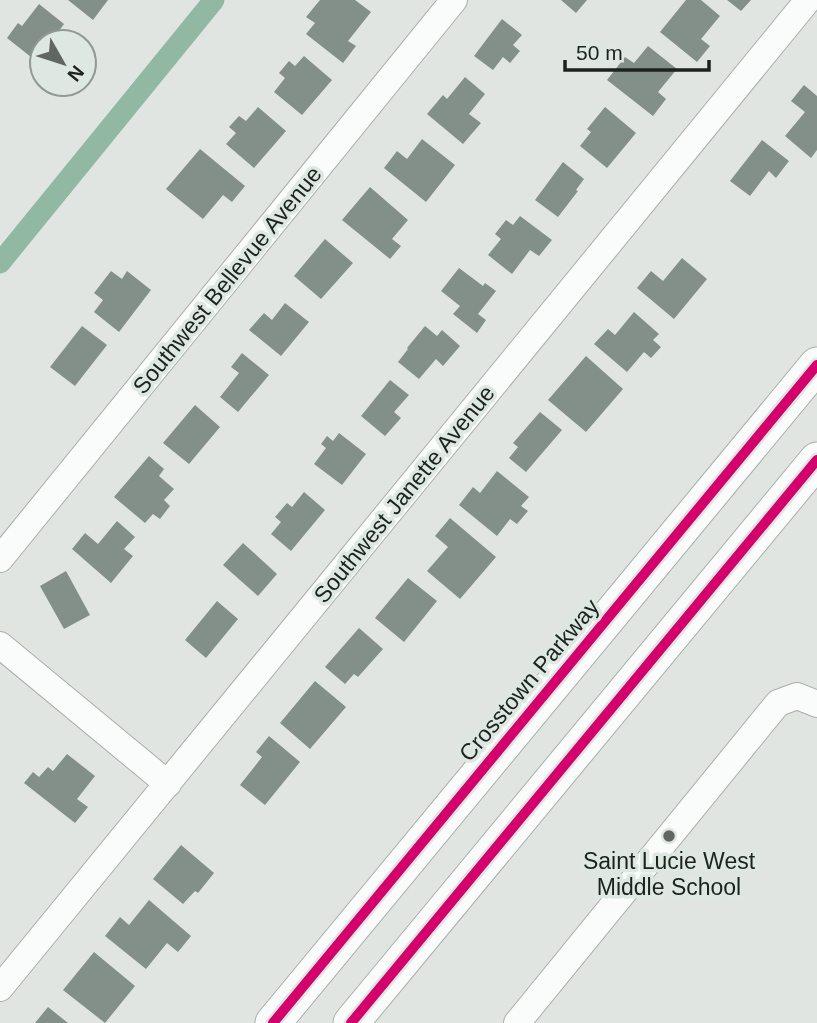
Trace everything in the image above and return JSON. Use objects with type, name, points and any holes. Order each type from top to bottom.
[{"type":"main road","name":"Crosstown Parkway","points":[[273,1023],[817,365]]},
{"type":"main road","points":[[351,1023],[817,460]]},
{"type":"street","name":"Southwest Bellevue Avenue","points":[[0,559],[454,0]]},
{"type":"street","name":"Southwest Janette Avenue","points":[[0,988],[808,0]]},
{"type":"street","points":[[0,645],[168,784]]},
{"type":"street","points":[[532,1018],[778,703],[797,696],[817,704]]},
{"type":"building","points":[[68,0],[108,0],[93,20]]},
{"type":"building","points":[[320,0],[355,0],[371,12],[348,41],[356,46],[343,63],[306,34],[315,23],[306,17]]},
{"type":"building","points":[[561,0],[587,0],[576,13]]},
{"type":"building","points":[[686,0],[701,0],[720,16],[701,39],[710,46],[697,62],[660,32]]},
{"type":"building","points":[[727,0],[751,0],[741,11]]},
{"type":"building","points":[[39,4],[64,24],[61,28],[28,28],[28,55],[7,38],[18,23],[22,26]]},
{"type":"building","points":[[502,19],[522,35],[513,45],[520,51],[510,63],[503,57],[493,70],[474,56]]},
{"type":"building","points":[[648,46],[677,69],[658,92],[666,99],[653,116],[607,80],[625,57],[634,63]]},
{"type":"building","points":[[304,56],[332,80],[302,115],[274,92],[285,78],[279,73],[289,61],[295,66]]},
{"type":"building","points":[[465,77],[485,94],[469,114],[481,123],[463,144],[427,114],[443,95],[447,99]]},
{"type":"building","points":[[804,85],[817,96],[817,150],[811,158],[785,136],[805,112],[791,101]]},
{"type":"building","points":[[258,107],[286,131],[254,168],[226,144],[236,133],[229,127],[239,116],[246,121]]},
{"type":"building","points":[[605,107],[636,133],[607,168],[580,146],[591,132],[587,129]]},
{"type":"building","points":[[422,139],[455,165],[426,202],[384,168],[397,151],[407,159]]},
{"type":"building","points":[[762,140],[789,161],[776,178],[769,171],[750,196],[730,181]]},
{"type":"building","points":[[200,149],[245,186],[232,202],[223,195],[203,219],[166,189]]},
{"type":"building","points":[[563,162],[584,179],[558,217],[535,200]]},
{"type":"building","points":[[370,187],[408,220],[392,239],[401,246],[390,259],[342,220]]},
{"type":"building","points":[[520,216],[552,240],[539,256],[530,250],[512,274],[488,255],[501,239],[495,234],[506,220],[513,225]]},
{"type":"building","points":[[325,239],[353,263],[321,299],[294,276]]},
{"type":"building","points":[[682,258],[707,279],[674,319],[637,288],[651,271],[663,281]]},
{"type":"building","points":[[459,268],[483,286],[485,283],[496,291],[478,314],[486,320],[477,333],[453,314],[460,306],[441,291]]},
{"type":"building","points":[[111,271],[122,279],[127,271],[151,290],[119,332],[94,312],[103,300],[94,293]]},
{"type":"building","points":[[285,303],[309,322],[281,356],[249,330],[264,313],[272,320]]},
{"type":"building","points":[[634,312],[659,334],[653,340],[661,347],[651,358],[644,352],[627,372],[594,344],[608,329],[615,335]]},
{"type":"building","points":[[82,326],[107,345],[75,386],[50,367]]},
{"type":"building","points":[[425,326],[437,336],[442,330],[460,346],[443,366],[436,359],[419,379],[398,362]]},
{"type":"building","points":[[242,353],[269,375],[238,412],[220,397],[239,373],[231,367]]},
{"type":"building","points":[[586,356],[623,389],[586,432],[548,400]]},
{"type":"building","points":[[390,380],[409,395],[394,412],[401,418],[385,436],[361,416]]},
{"type":"building","points":[[195,405],[220,427],[189,464],[163,443]]},
{"type":"building","points":[[540,412],[562,430],[526,472],[509,458],[518,447],[513,443]]},
{"type":"building","points":[[339,433],[366,454],[342,485],[314,464],[326,448],[321,444],[327,436],[333,441]]},
{"type":"building","points":[[149,456],[164,469],[159,476],[174,489],[164,500],[170,506],[160,519],[153,514],[145,523],[114,497]]},
{"type":"building","points":[[497,471],[529,497],[521,506],[528,511],[517,524],[510,519],[497,536],[459,505],[473,487],[480,493]]},
{"type":"building","points":[[304,492],[325,510],[291,551],[271,534],[281,522],[275,517],[287,503],[292,507]]},
{"type":"building","points":[[450,518],[496,557],[460,599],[427,571],[448,547],[435,536]]},
{"type":"building","points":[[117,521],[135,537],[124,549],[133,556],[111,583],[72,549],[85,533],[98,544]]},
{"type":"building","points":[[243,543],[277,574],[258,596],[223,565]]},
{"type":"building","points":[[66,571],[90,615],[64,629],[40,586]]},
{"type":"building","points":[[408,578],[437,601],[404,642],[375,618]]},
{"type":"building","points":[[217,601],[238,619],[206,658],[185,640]]},
{"type":"building","points":[[359,628],[383,649],[358,677],[354,674],[345,684],[325,667]]},
{"type":"building","points":[[315,681],[346,707],[310,749],[280,723]]},
{"type":"building","points":[[269,736],[300,762],[265,805],[240,785],[262,757],[256,752]]},
{"type":"building","points":[[67,754],[95,776],[77,799],[88,807],[75,823],[24,783],[33,772],[39,777],[48,767],[53,771]]},
{"type":"building","points":[[181,845],[214,873],[198,893],[195,891],[183,904],[153,879]]},
{"type":"building","points":[[149,900],[191,936],[178,952],[167,943],[146,969],[105,936],[120,917],[129,925]]},
{"type":"building","points":[[94,952],[135,986],[105,1023],[63,990]]},
{"type":"building","points":[[48,1007],[68,1023],[35,1023]]},
{"type":"waterway","points":[[0,263],[214,0]]},
{"type":"cycle path","points":[[273,1023],[817,365]]},
{"type":"cycle path","points":[[351,1023],[817,460]]},
{"type":"place","name":"Saint Lucie West Middle School","points":[[669,836]]}]
